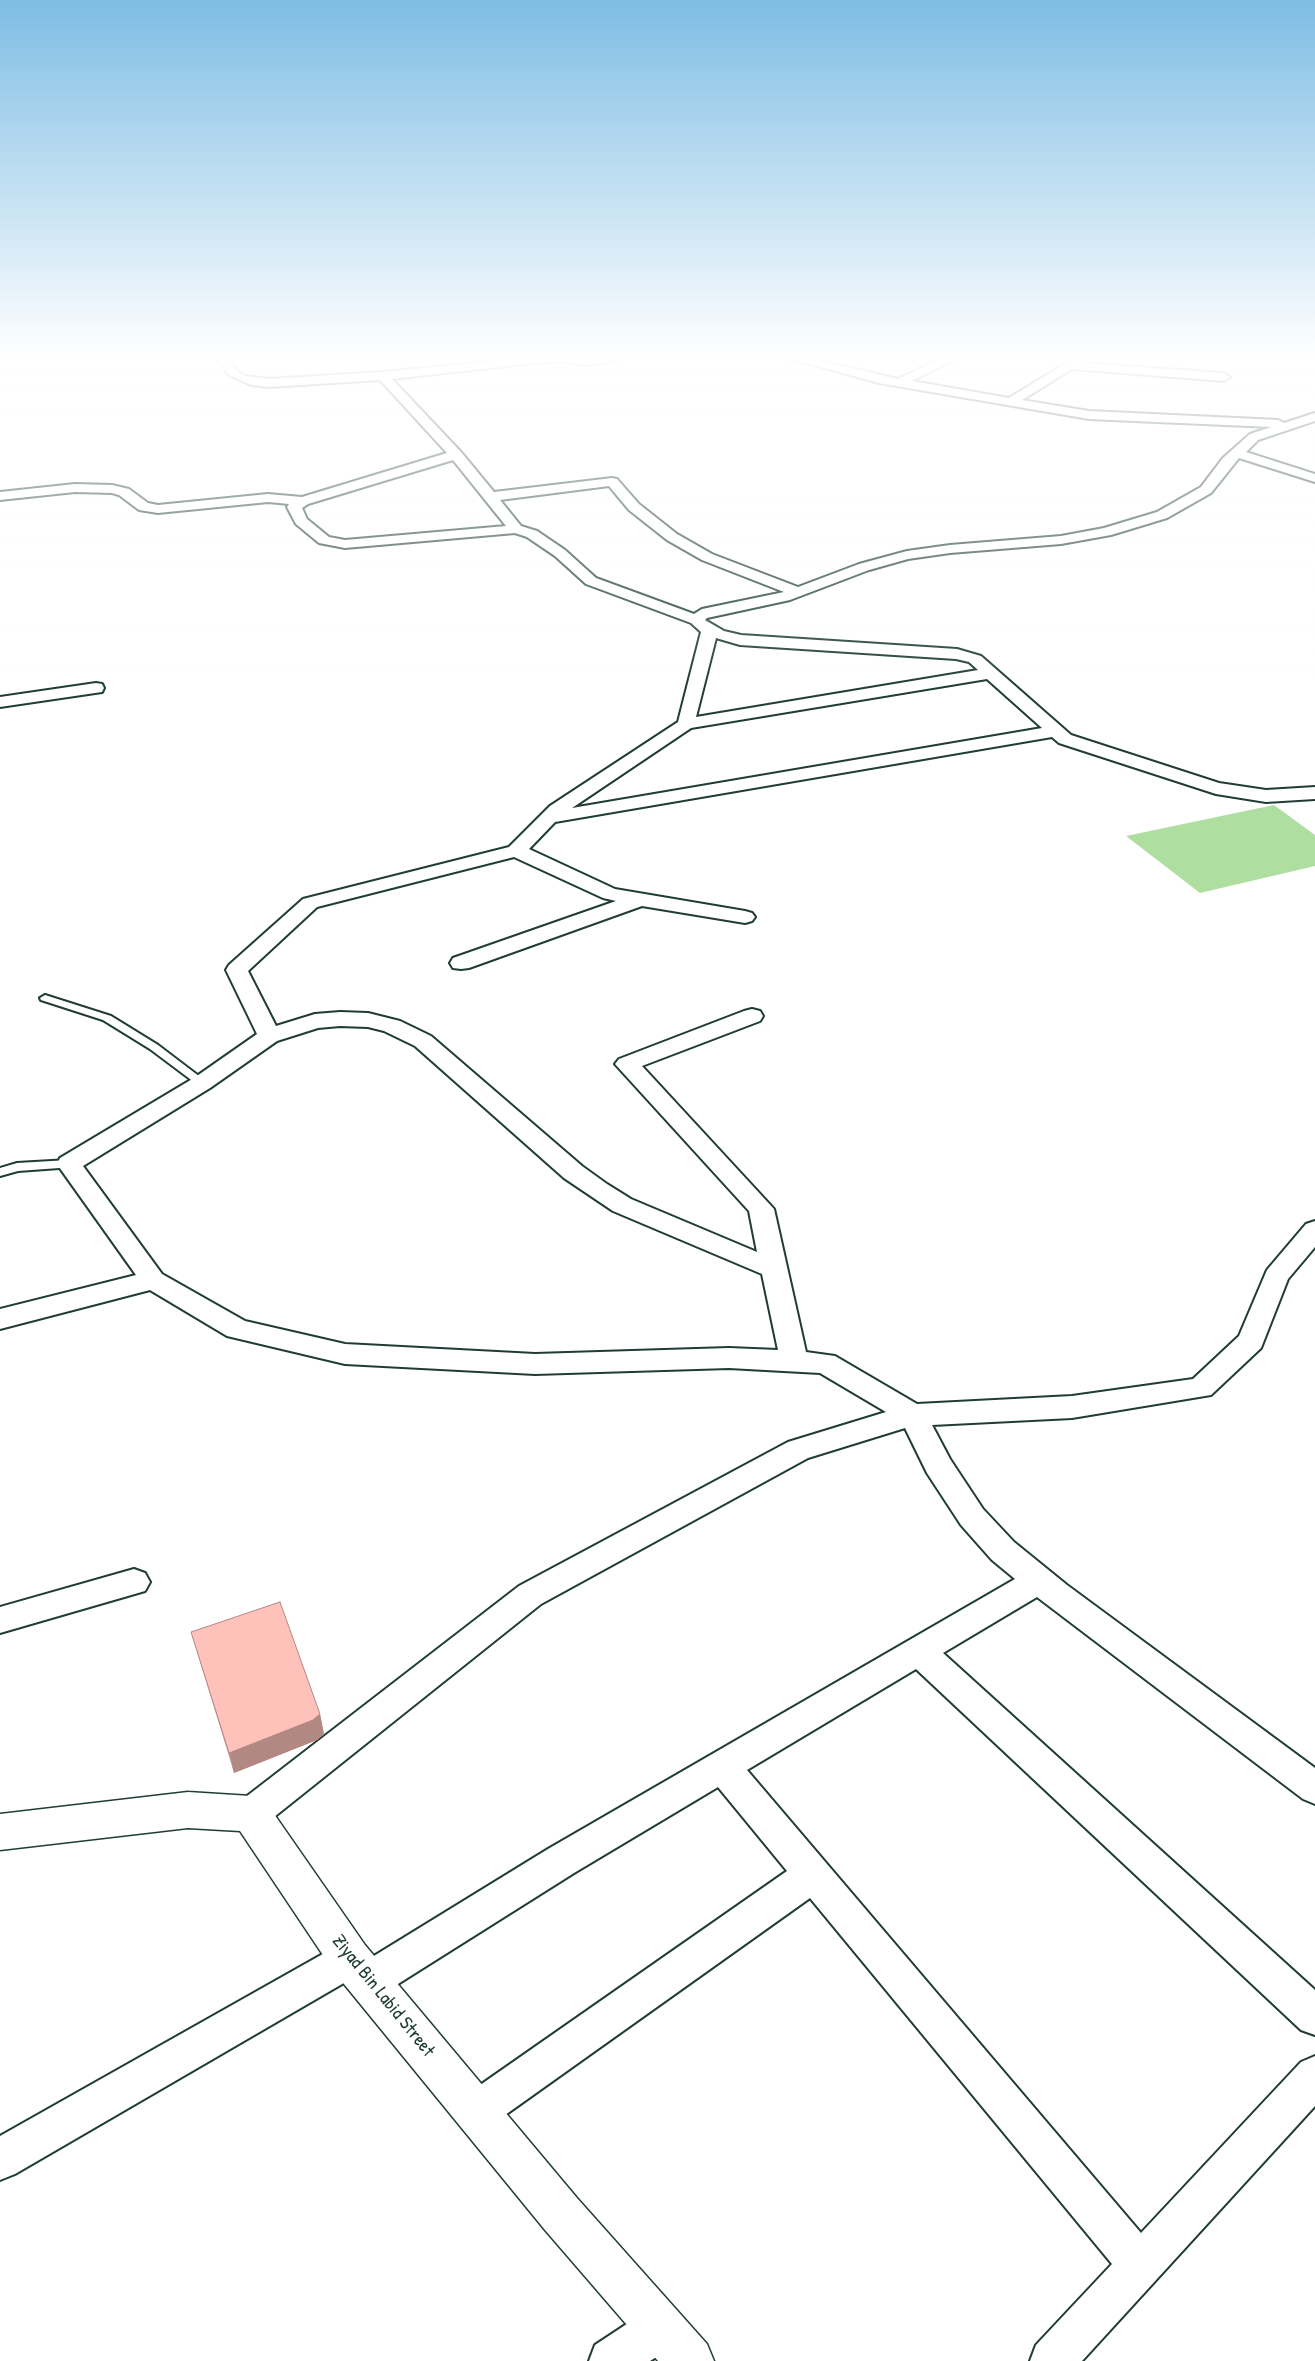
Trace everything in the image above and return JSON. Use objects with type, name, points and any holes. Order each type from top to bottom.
[{"type":"main road","points":[[0,1832],[188,1810],[251,1814]]},
{"type":"main road","name":"Ziyad Bin Labid Street","points":[[251,1814],[359,1970],[560,2214],[690,2361]]},
{"type":"street","points":[[416,467],[303,502],[294,507],[300,521],[324,540],[345,544],[516,530],[532,534],[560,553],[591,581],[740,640],[956,654],[975,659],[1065,738],[1216,788],[1266,796],[1315,793]]},
{"type":"street","points":[[466,467],[516,530]]},
{"type":"street","points":[[686,724],[704,625],[702,614],[784,597],[864,567],[907,555],[950,549],[1061,540],[1106,532],[1162,515],[1206,490],[1225,467]]},
{"type":"street","points":[[1281,467],[1315,478]]},
{"type":"street","points":[[490,497],[612,482],[634,507],[672,537],[707,557],[798,592]]},
{"type":"street","points":[[0,496],[75,488],[112,489],[124,492],[144,507],[158,509],[268,498],[303,502]]},
{"type":"street","points":[[269,1036],[237,970],[310,903],[516,851],[557,810],[686,724],[991,673]]},
{"type":"street","points":[[0,702],[96,688]]},
{"type":"street","points":[[549,818],[1056,731]]},
{"type":"street","points":[[516,851],[610,894],[745,917]]},
{"type":"street","points":[[461,963],[640,899]]},
{"type":"street","points":[[752,1016],[627,1064],[760,1209],[794,1362]]},
{"type":"street","points":[[774,1269],[622,1204],[598,1190],[573,1172],[423,1041],[392,1026],[368,1020],[340,1019],[315,1021],[269,1036],[202,1083],[70,1164],[153,1280],[237,1329],[345,1354],[535,1364],[729,1358],[825,1363],[913,1415],[938,1465],[972,1517],[1003,1551],[1315,1788]]},
{"type":"street","points":[[251,1814],[530,1595],[798,1450],[913,1415],[1072,1407],[1202,1388],[1251,1341],[1276,1276],[1315,1230]]},
{"type":"street","points":[[0,1319],[153,1280]]},
{"type":"street","points":[[0,2159],[359,1970],[560,1861],[1039,1580]]},
{"type":"street","points":[[0,1620],[134,1582]]},
{"type":"street","points":[[918,1651],[1315,2016]]},
{"type":"street","points":[[722,1766],[1141,2265]]},
{"type":"street","points":[[477,2111],[813,1874]]},
{"type":"street","points":[[1052,2361],[1315,2076]]},
{"type":"street","points":[[611,2361],[662,2328]]},
{"type":"lane","points":[[45,998],[107,1018],[154,1048],[202,1083]]},
{"type":"lane","points":[[0,1172],[17,1167],[70,1164]]},
{"type":"green space","points":[[1274,805],[1315,835],[1315,866],[1200,893],[1126,836]]},
{"type":"building","points":[[280,1602],[320,1714],[313,1720],[229,1753],[191,1632]]}]
